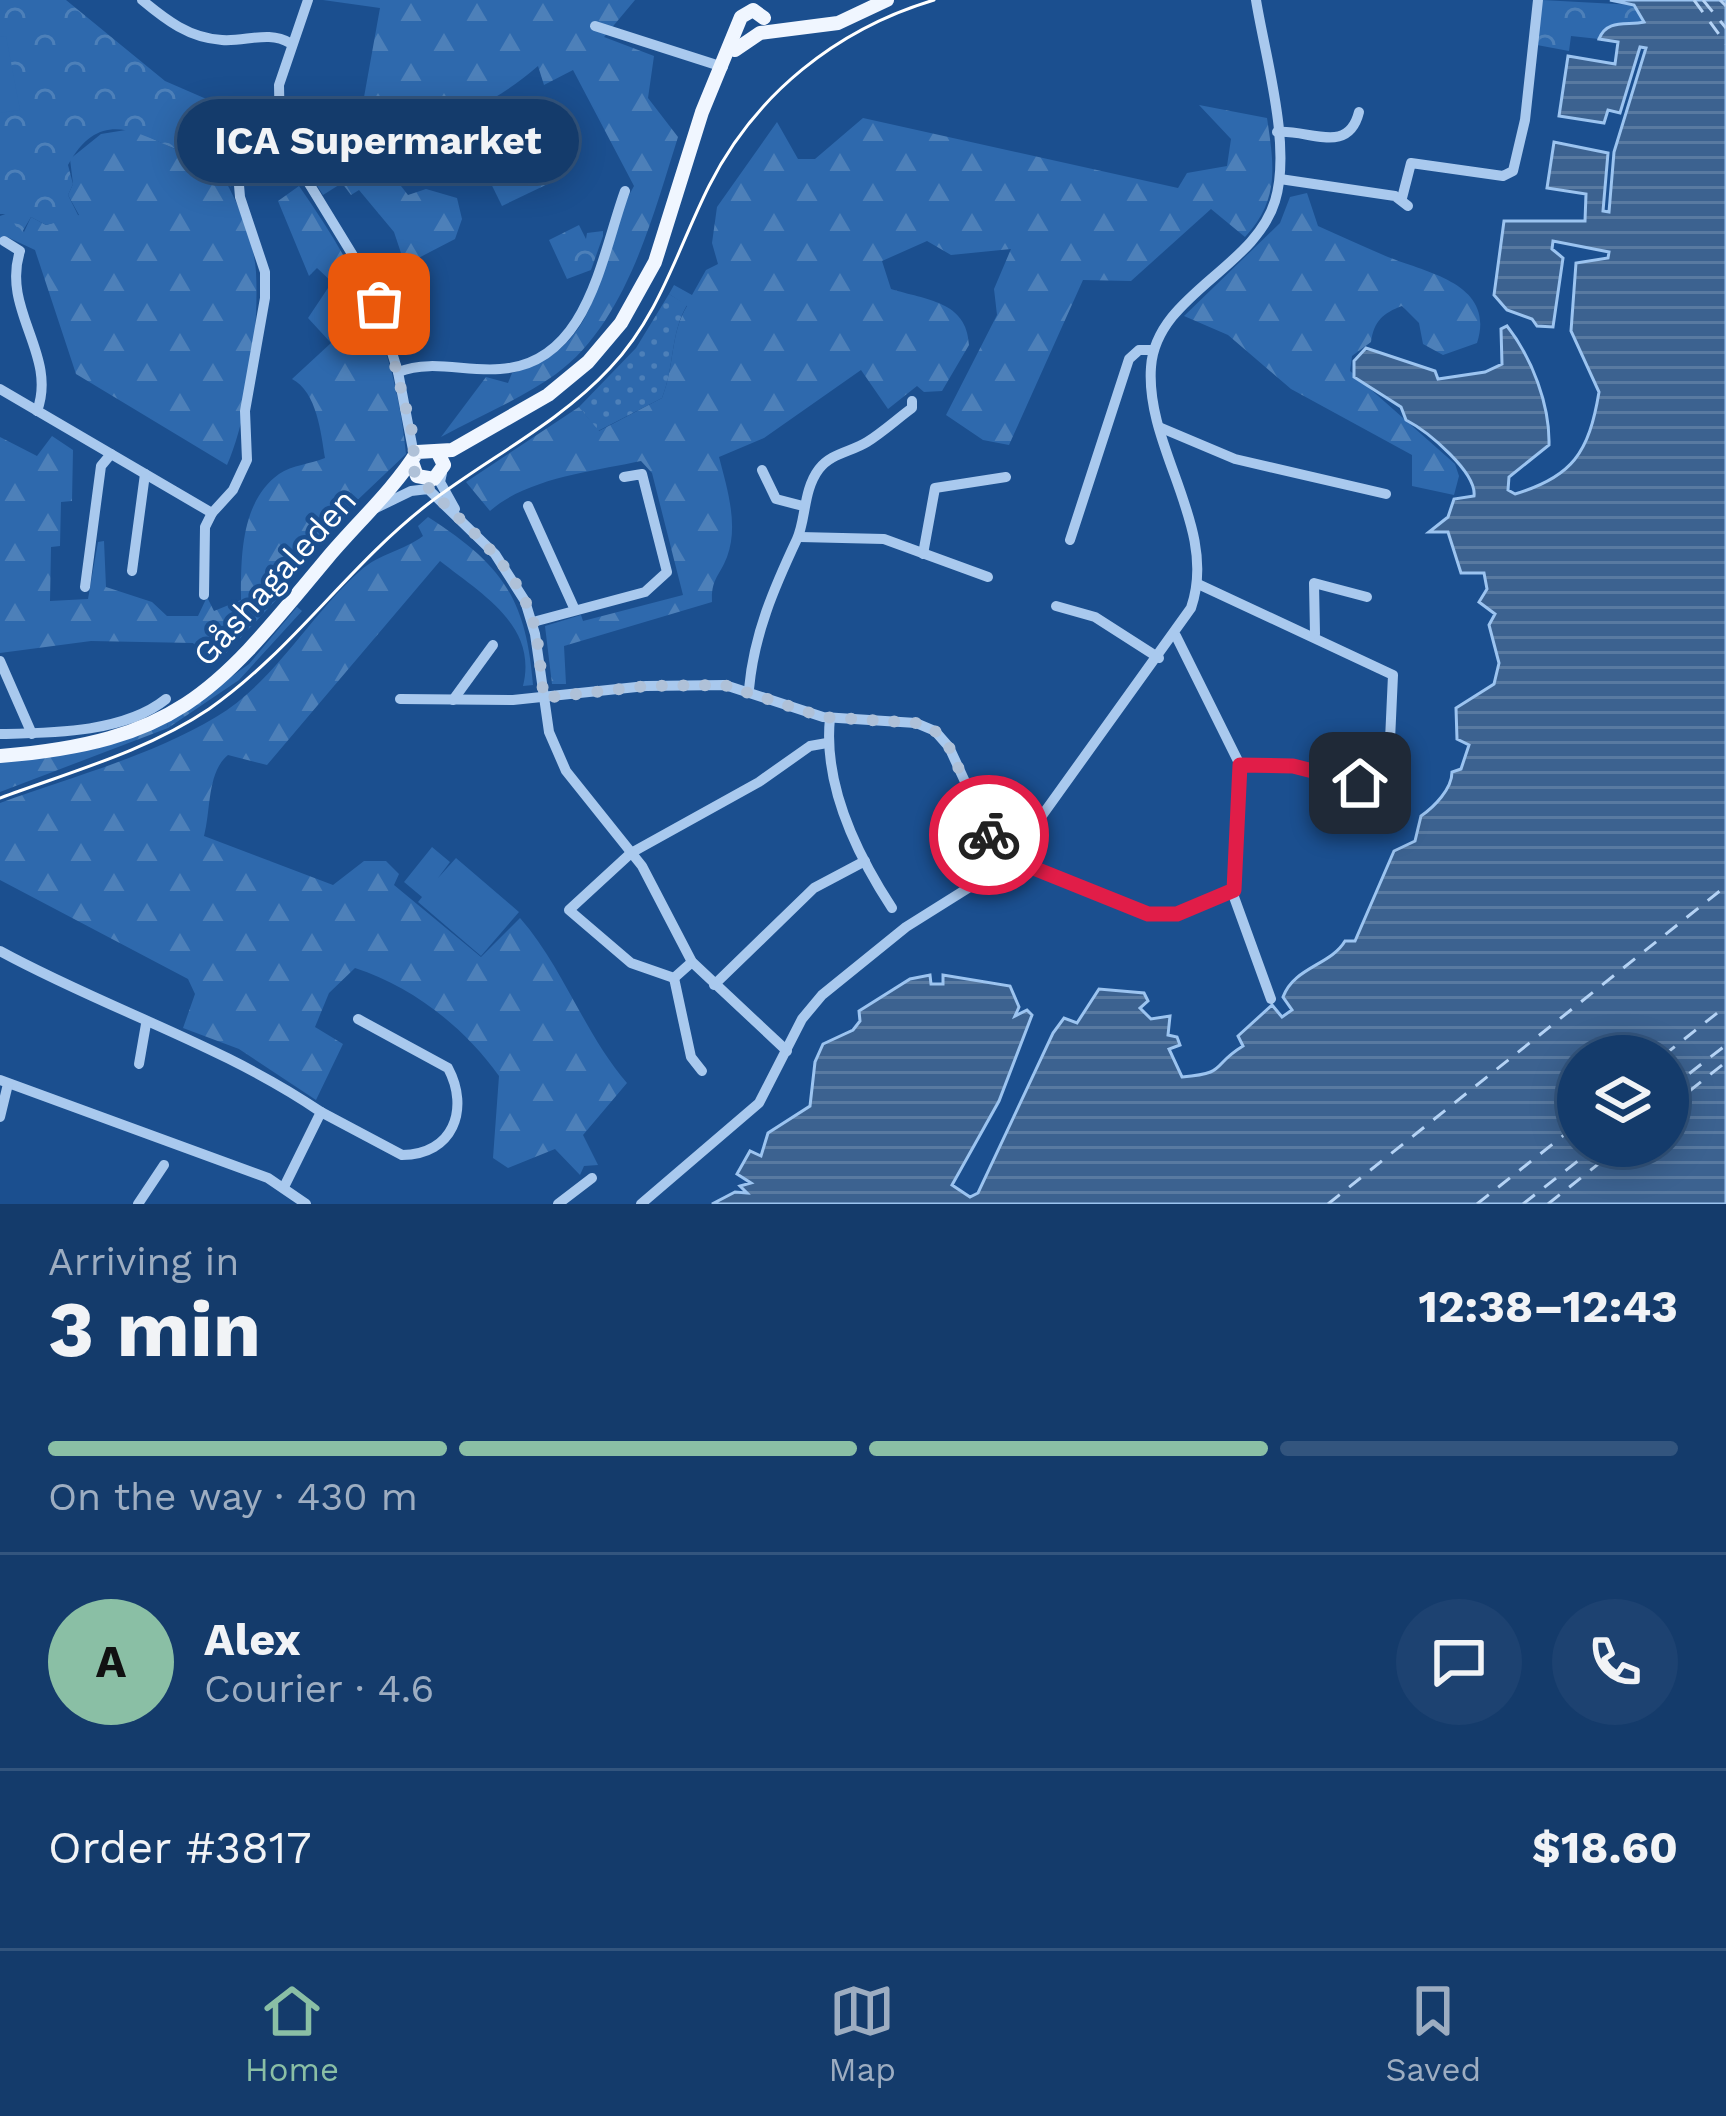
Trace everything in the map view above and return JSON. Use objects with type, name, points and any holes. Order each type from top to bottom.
[{"type":"main road","points":[[741,20],[758,17],[803,28],[838,23],[887,0]]},
{"type":"main road","points":[[741,20],[758,17]]},
{"type":"main road","name":"Gåshagaleden","points":[[725,63],[758,17]]},
{"type":"main road","name":"Gåshagaleden","points":[[0,756],[100,741],[197,699],[254,649],[359,521],[423,454],[452,450],[571,378],[630,310],[666,233],[702,112],[741,20]]},
{"type":"main road","name":"Gåshagaleden","points":[[383,495],[424,482],[490,429]]},
{"type":"main road","points":[[423,454],[443,470]]},
{"type":"main road","points":[[423,454],[424,482]]},
{"type":"street","points":[[142,0],[170,24],[200,37],[293,37]]},
{"type":"street","points":[[308,0],[279,85],[278,126],[289,158],[371,284],[423,454]]},
{"type":"street","points":[[641,1204],[759,1103],[802,1019],[840,979],[906,927],[1008,862],[1175,636],[1198,584],[1196,552],[1159,427],[1151,388],[1153,350],[1165,326],[1262,227],[1280,179],[1256,0]]},
{"type":"street","points":[[1280,179],[1405,202],[1411,163],[1503,176],[1513,172],[1525,120],[1538,0]]},
{"type":"street","points":[[595,26],[725,63]]},
{"type":"street","points":[[1277,132],[1337,139],[1352,130],[1359,112]]},
{"type":"street","points":[[204,595],[204,536],[212,513],[233,490],[247,460],[245,411],[265,298],[265,272],[240,197],[236,149],[255,128],[278,126]]},
{"type":"street","points":[[398,372],[424,365],[511,368],[557,345],[581,314],[625,191]]},
{"type":"street","points":[[4,241],[20,251],[18,310],[44,378],[37,411]]},
{"type":"street","points":[[1070,540],[1129,358],[1139,350],[1153,350]]},
{"type":"street","points":[[0,389],[212,513]]},
{"type":"street","points":[[749,689],[753,644],[789,550],[800,537],[803,506],[826,461],[872,440],[912,401]]},
{"type":"street","points":[[1159,427],[1235,459],[1385,494]]},
{"type":"street","points":[[85,586],[101,466],[111,454]]},
{"type":"street","points":[[443,470],[440,482],[460,518]]},
{"type":"street","points":[[762,470],[776,500],[803,506]]},
{"type":"street","points":[[131,572],[145,474]]},
{"type":"street","points":[[533,622],[645,592],[667,572],[642,474],[624,477]]},
{"type":"street","points":[[923,554],[935,488],[1006,477]]},
{"type":"street","points":[[359,521],[424,482],[506,569],[533,622],[544,698],[560,760],[631,853],[692,962],[787,1051]]},
{"type":"street","points":[[528,506],[575,610]]},
{"type":"street","points":[[800,537],[884,539],[988,577]]},
{"type":"street","points":[[1315,634],[1314,583],[1367,597]]},
{"type":"street","points":[[1198,584],[1315,634],[1393,675],[1390,740],[1374,770],[1360,783],[1293,766],[1240,765]]},
{"type":"street","points":[[1056,606],[1095,617],[1159,658]]},
{"type":"street","points":[[1175,636],[1240,765],[1234,890],[1271,999]]},
{"type":"street","points":[[453,700],[494,645]]},
{"type":"street","points":[[0,662],[32,734]]},
{"type":"street","points":[[400,699],[544,698],[688,683],[749,689],[830,718],[900,720],[935,731],[960,766],[1008,862],[1148,914],[1177,914],[1234,890]]},
{"type":"street","points":[[0,734],[104,724],[166,699]]},
{"type":"street","points":[[830,718],[827,743],[844,817],[892,908]]},
{"type":"street","points":[[674,978],[631,963],[569,913],[592,884],[631,853],[759,782],[810,746],[827,743]]},
{"type":"street","points":[[714,985],[814,888],[866,861]]},
{"type":"street","points":[[0,951],[146,1024],[206,1045],[402,1155],[437,1146],[453,1127],[460,1108],[448,1068],[358,1019]]},
{"type":"street","points":[[674,978],[692,962]]},
{"type":"street","points":[[674,978],[693,1065],[702,1071]]},
{"type":"street","points":[[139,1064],[146,1024]]},
{"type":"street","points":[[1,1112],[4,1082],[285,1185],[306,1204]]},
{"type":"street","points":[[285,1185],[321,1112]]},
{"type":"street","points":[[137,1204],[164,1165]]},
{"type":"street","points":[[558,1204],[592,1178]]},
{"type":"green space","points":[[0,0],[66,0],[165,81],[211,101],[270,100],[269,114],[246,125],[231,142],[231,187],[210,158],[136,133],[100,132],[84,143],[68,165],[73,184],[68,195],[79,217],[46,225],[31,217],[21,234],[8,214],[0,214]]},
{"type":"green space","points":[[323,0],[635,0],[604,37],[654,56],[648,98],[678,137],[634,266],[601,327],[556,374],[441,437],[486,377],[508,383],[512,373],[544,360],[567,343],[594,296],[634,186],[573,70],[544,85],[538,66],[495,97],[455,115],[359,125],[380,8]]},
{"type":"green space","points":[[1542,0],[1634,5],[1644,23],[1610,26],[1599,39],[1571,36],[1569,51],[1537,45]]},
{"type":"green space","points":[[6,36],[20,110],[0,113],[0,37]]},
{"type":"green space","points":[[1199,105],[1267,118],[1272,181],[1264,209],[1245,237],[1211,209],[1131,281],[1083,280],[1009,445],[983,440],[946,415],[997,315],[994,289],[1011,249],[951,255],[927,241],[882,261],[891,289],[942,305],[967,330],[969,345],[942,391],[924,392],[917,386],[888,409],[861,370],[764,438],[719,457],[732,532],[712,602],[564,646],[566,684],[552,684],[545,626],[683,595],[652,473],[641,461],[582,473],[542,483],[490,511],[466,482],[579,407],[599,431],[662,398],[687,306],[669,294],[674,285],[692,295],[706,270],[718,264],[712,243],[717,207],[777,122],[798,159],[815,159],[863,118],[1178,188],[1187,173],[1227,166],[1231,139]]},
{"type":"green space","points":[[461,120],[467,131],[406,162],[386,163],[342,138],[292,146],[286,125],[328,122],[414,128]]},
{"type":"green space","points":[[132,129],[192,157],[212,159],[251,242],[256,272],[254,344],[247,397],[227,465],[76,374],[35,250],[5,236],[0,243],[0,216],[8,213],[24,232],[31,217],[46,225],[79,215],[68,195],[73,184],[70,159],[101,134]]},
{"type":"green space","points":[[309,132],[342,139],[367,151],[408,195],[426,189],[457,198],[462,219],[455,239],[405,265],[394,232],[359,190],[351,195],[342,183],[323,195],[292,146],[298,136]]},
{"type":"green space","points":[[529,135],[552,182],[502,206],[480,161]]},
{"type":"green space","points":[[299,186],[340,249],[371,312],[394,379],[406,454],[347,510],[277,599],[214,666],[193,643],[91,641],[0,653],[0,437],[37,456],[52,436],[73,450],[72,501],[61,502],[60,546],[51,547],[50,601],[88,599],[98,542],[104,541],[106,587],[152,602],[167,616],[198,616],[207,597],[214,611],[241,600],[245,532],[257,500],[279,474],[325,458],[312,403],[292,379],[331,343],[308,318],[332,282],[317,268],[309,276],[278,201]]},
{"type":"green space","points":[[1307,193],[1318,226],[1455,284],[1477,307],[1477,343],[1443,355],[1423,344],[1419,323],[1402,306],[1395,309],[1377,323],[1371,342],[1352,356],[1350,371],[1455,464],[1459,476],[1454,495],[1412,486],[1412,455],[1291,389],[1228,335],[1184,316],[1280,223],[1290,197]]},
{"type":"green space","points":[[579,225],[586,239],[587,233],[603,231],[603,236],[591,270],[567,279],[549,240]]},
{"type":"green space","points":[[669,294],[687,305],[662,398],[598,431],[579,407],[636,348]]},
{"type":"green space","points":[[428,517],[474,551],[505,586],[524,628],[533,685],[523,686],[522,646],[503,613],[440,561],[267,765],[228,755],[221,762],[204,836],[333,885],[364,861],[386,861],[399,874],[394,885],[481,957],[520,918],[627,1083],[583,1135],[598,1165],[584,1166],[580,1175],[555,1149],[508,1168],[493,1158],[499,1076],[453,1025],[397,986],[355,968],[329,993],[315,1027],[343,1044],[316,1100],[239,1049],[183,1028],[195,994],[188,979],[0,880],[0,803],[138,754],[191,731],[237,703],[360,571],[423,536],[418,526]]},
{"type":"green space","points":[[297,607],[302,611],[239,680],[168,728],[167,723],[249,664]]},
{"type":"green space","points":[[167,723],[168,728],[0,792],[0,762],[95,749]]},
{"type":"green space","points":[[432,847],[450,862],[438,878],[456,858],[519,912],[481,956],[418,902],[422,897],[404,882]]},
{"type":"shaded area","points":[[1610,0],[1726,0],[1726,1204],[712,1204],[735,1192],[747,1193],[740,1186],[751,1183],[737,1174],[750,1151],[761,1156],[768,1133],[810,1106],[815,1062],[823,1044],[853,1030],[860,1021],[859,1011],[910,979],[930,975],[931,984],[943,984],[943,975],[1010,986],[1019,1007],[1015,1016],[1027,1010],[1032,1015],[999,1101],[952,1185],[970,1197],[978,1193],[1053,1033],[1064,1018],[1077,1023],[1099,989],[1144,993],[1148,1001],[1140,1008],[1151,1019],[1170,1016],[1168,1035],[1177,1037],[1180,1045],[1169,1049],[1182,1077],[1197,1075],[1213,1071],[1243,1046],[1238,1036],[1272,1005],[1282,1017],[1292,1010],[1283,997],[1295,979],[1345,941],[1355,941],[1394,851],[1415,841],[1421,816],[1446,791],[1452,772],[1461,769],[1469,745],[1457,739],[1456,708],[1494,684],[1499,663],[1489,625],[1495,614],[1479,602],[1487,589],[1484,573],[1461,573],[1448,532],[1429,532],[1448,517],[1454,499],[1474,496],[1468,476],[1438,443],[1406,420],[1401,407],[1354,377],[1354,361],[1366,348],[1435,371],[1438,379],[1485,372],[1502,364],[1501,329],[1507,326],[1538,383],[1549,445],[1509,477],[1508,490],[1515,494],[1535,487],[1575,460],[1590,431],[1599,392],[1571,331],[1576,263],[1608,258],[1609,252],[1553,241],[1552,249],[1563,258],[1553,327],[1537,326],[1532,319],[1507,310],[1494,295],[1504,221],[1585,221],[1586,194],[1547,188],[1554,142],[1608,153],[1603,211],[1609,212],[1614,152],[1646,48],[1640,47],[1620,113],[1608,110],[1604,123],[1559,116],[1568,56],[1615,64],[1618,42],[1599,39],[1603,32],[1613,25],[1644,22],[1634,5]]},
{"type":"ferry route","points":[[1694,0],[1726,44]]},
{"type":"ferry route","points":[[1703,0],[1726,28]]},
{"type":"ferry route","points":[[1720,0],[1726,6]]},
{"type":"ferry route","points":[[1328,1204],[1726,886]]},
{"type":"ferry route","points":[[1689,1035],[1726,1006]]},
{"type":"ferry route","points":[[1689,1074],[1726,1045]]},
{"type":"ferry route","points":[[1689,1091],[1726,1062]]},
{"type":"ferry route","points":[[1477,1204],[1557,1141]]},
{"type":"ferry route","points":[[1523,1204],[1570,1167]]},
{"type":"ferry route","points":[[1548,1204],[1595,1167]]},
{"type":"tram line","points":[[0,798],[134,749],[209,709],[267,662],[399,528],[590,388],[642,326],[709,186],[750,122],[802,69],[832,47],[864,28],[934,0]]},
{"type":"way so far","points":[[379,304],[414,439],[413,470],[495,554],[520,591],[533,622],[544,698],[646,686],[724,685],[749,689],[823,717],[916,723],[935,731],[949,747],[989,835]]},
{"type":"place","name":"ICA Supermarket","points":[[379,304]]},
{"type":"route","points":[[989,835],[1004,866],[1011,859],[1139,912],[1177,914],[1234,890],[1240,765],[1293,766],[1360,783]]}]
